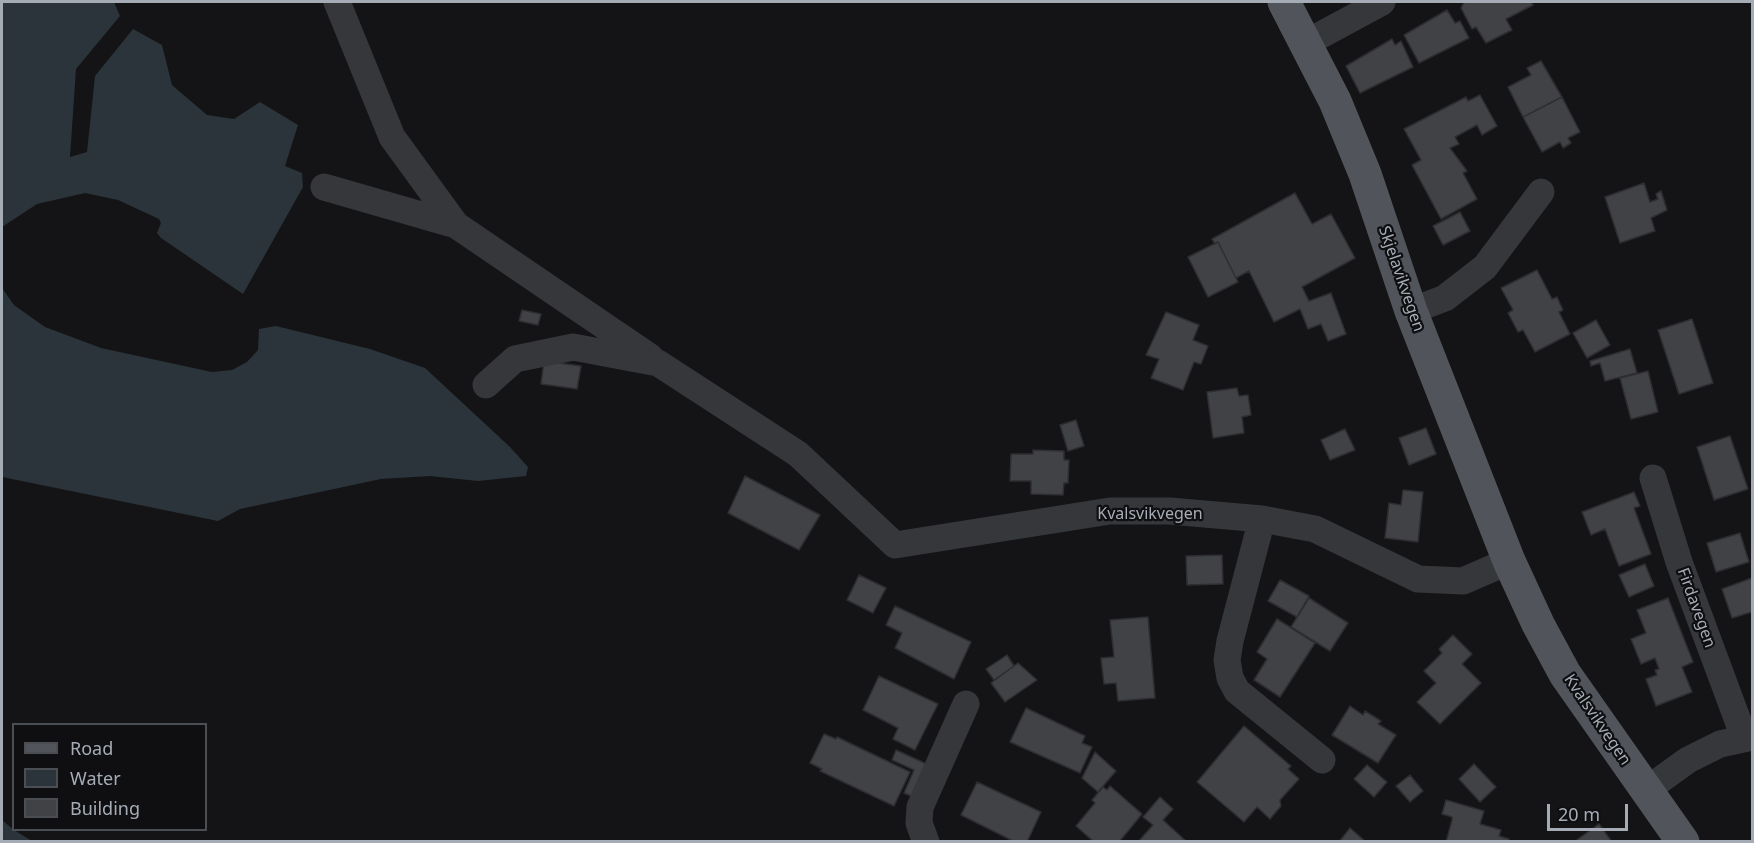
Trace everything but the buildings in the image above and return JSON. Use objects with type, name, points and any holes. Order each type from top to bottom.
[{"type":"main road","name":"Skjelavikvegen","points":[[1284,2],[1306,43],[1365,174],[1411,311],[1509,561]]},
{"type":"main road","name":"Kvalsvikvegen","points":[[1509,561],[1565,674],[1683,842]]},
{"type":"street","points":[[337,2],[392,137],[456,225]]},
{"type":"street","points":[[1306,43],[1382,2]]},
{"type":"street","points":[[324,187],[456,225],[658,363]]},
{"type":"street","points":[[1411,311],[1444,298],[1485,267],[1541,192]]},
{"type":"street","name":"Kvalsvikvegen","points":[[486,385],[515,359],[573,347],[658,363],[798,454],[895,545],[1110,511],[1170,511],[1262,519],[1315,529],[1418,579],[1462,581],[1509,561]]},
{"type":"street","name":"Firdavegen","points":[[1645,791],[1688,760],[1720,744],[1748,737],[1680,562],[1653,478]]},
{"type":"street","points":[[1262,519],[1230,641],[1227,660],[1230,678],[1237,691],[1322,760]]},
{"type":"street","points":[[926,842],[919,823],[920,807],[966,704]]},
{"type":"water","points":[[2,2],[114,2],[120,16],[76,69],[70,157],[87,152],[95,76],[133,29],[162,45],[172,85],[207,115],[234,119],[260,102],[298,125],[285,166],[302,173],[303,187],[243,294],[161,238],[157,233],[161,223],[159,219],[118,200],[85,193],[37,204],[2,227]]},
{"type":"water","points":[[2,288],[14,305],[45,327],[101,348],[212,372],[232,370],[247,362],[258,350],[259,329],[276,326],[370,349],[425,368],[510,447],[528,467],[526,476],[478,481],[430,476],[381,479],[240,509],[218,521],[2,477]]},
{"type":"water","points":[[2,820],[12,831],[32,841],[2,841]]}]
